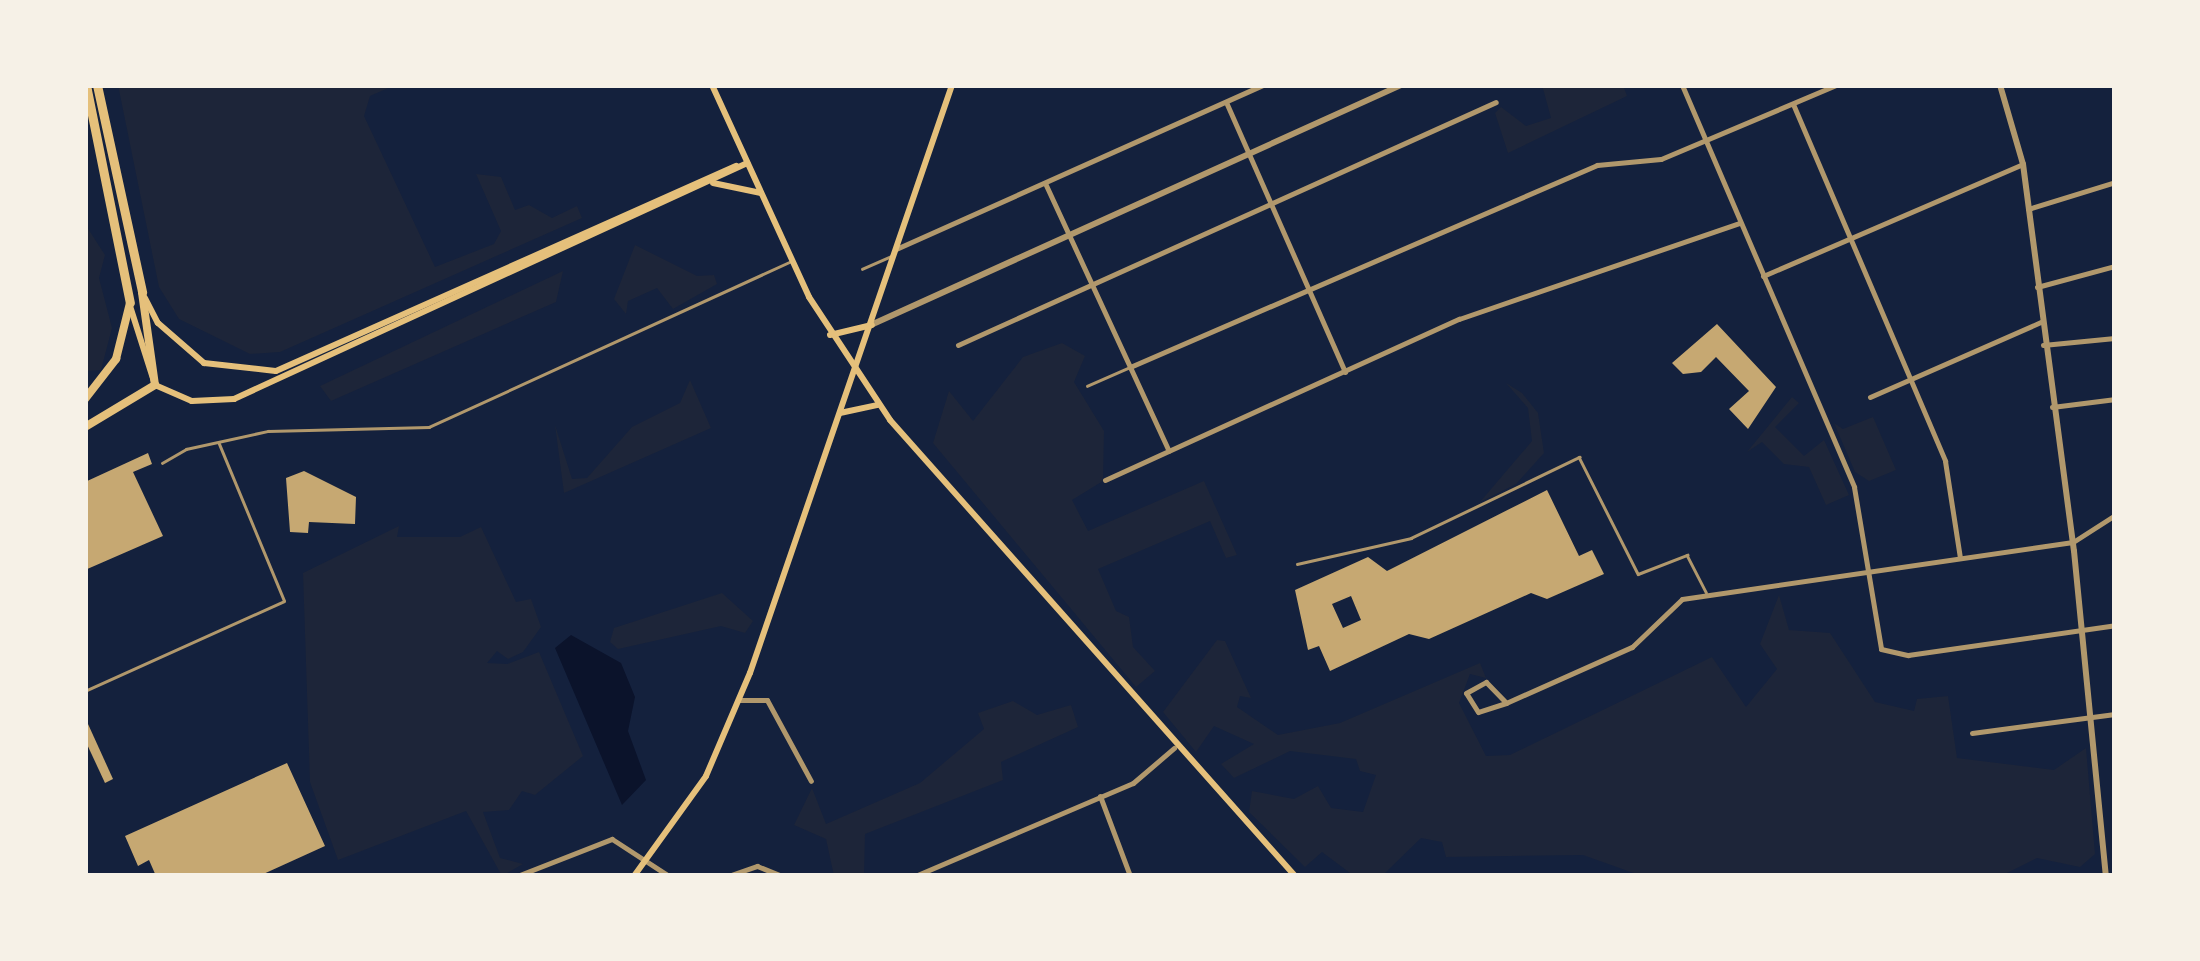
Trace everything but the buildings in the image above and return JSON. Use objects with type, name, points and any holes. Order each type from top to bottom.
[{"type":"highway","points":[[98,87],[142,292]]},
{"type":"highway","points":[[86,91],[130,303]]},
{"type":"main road","points":[[712,85],[791,262],[854,371],[1174,748],[1295,876]]},
{"type":"main road","points":[[634,876],[706,776],[739,700],[952,85]]},
{"type":"main road","points":[[130,303],[155,385],[192,401],[255,393],[747,163]]},
{"type":"main road","points":[[142,292],[158,323],[204,363],[276,371],[747,163]]},
{"type":"main road","points":[[712,182],[761,193]]},
{"type":"main road","points":[[142,292],[155,385]]},
{"type":"main road","points":[[85,400],[116,359],[130,303]]},
{"type":"main road","points":[[830,335],[872,324]]},
{"type":"main road","points":[[85,427],[155,385]]},
{"type":"main road","points":[[839,413],[880,406]]},
{"type":"street","points":[[893,253],[1263,85]]},
{"type":"street","points":[[872,324],[1400,85]]},
{"type":"street","points":[[1682,85],[1857,494],[1866,572],[1884,651],[2115,626]]},
{"type":"street","points":[[1130,367],[1597,165],[1657,160],[1836,85]]},
{"type":"street","points":[[2000,85],[2023,164],[2043,345],[2084,630],[2106,876]]},
{"type":"street","points":[[1226,102],[1345,372]]},
{"type":"street","points":[[958,345],[1496,102]]},
{"type":"street","points":[[1793,104],[1950,476],[1960,558]]},
{"type":"street","points":[[1763,276],[1847,235],[2023,164]]},
{"type":"street","points":[[2028,209],[2115,182]]},
{"type":"street","points":[[1044,183],[1170,451]]},
{"type":"street","points":[[1105,480],[1459,320],[1739,223]]},
{"type":"street","points":[[2037,288],[2115,266]]},
{"type":"street","points":[[1870,397],[2041,322]]},
{"type":"street","points":[[2043,345],[2115,338]]},
{"type":"street","points":[[2052,407],[2115,399]]},
{"type":"street","points":[[1506,703],[1486,682],[1466,693],[1478,712],[1506,703],[1632,647],[1676,602],[1708,594],[2073,542],[2115,515]]},
{"type":"street","points":[[739,700],[768,700],[810,781]]},
{"type":"street","points":[[1972,732],[2115,714]]},
{"type":"street","points":[[915,876],[1137,781],[1174,748]]},
{"type":"street","points":[[1100,796],[1130,876]]},
{"type":"street","points":[[517,876],[597,841],[612,839],[669,876]]},
{"type":"street","points":[[728,876],[757,866],[782,876]]},
{"type":"lane","points":[[862,269],[893,253]]},
{"type":"lane","points":[[162,464],[219,443],[268,432],[428,427],[791,262]]},
{"type":"lane","points":[[1087,386],[1130,367]]},
{"type":"lane","points":[[85,692],[284,601],[219,443]]},
{"type":"lane","points":[[1297,564],[1411,538],[1579,457],[1638,574],[1687,555],[1708,594]]},
{"type":"shaded area","points":[[118,85],[395,85],[370,96],[364,116],[435,267],[494,244],[501,231],[476,174],[501,177],[515,210],[529,205],[552,218],[577,206],[582,218],[280,352],[250,354],[179,319],[159,287]]},
{"type":"shaded area","points":[[1542,85],[1623,85],[1627,96],[1508,153],[1495,113],[1501,107],[1526,126],[1551,118]]},
{"type":"shaded area","points":[[85,224],[105,255],[99,278],[112,328],[101,370],[87,371]]},
{"type":"shaded area","points":[[635,245],[697,276],[714,275],[717,284],[673,309],[657,288],[628,301],[626,314],[614,299]]},
{"type":"shaded area","points":[[563,271],[556,302],[331,401],[320,386]]},
{"type":"shaded area","points":[[1062,343],[1085,356],[1074,382],[1104,431],[1103,481],[1072,500],[1088,531],[1204,481],[1237,555],[1226,558],[1210,521],[1098,569],[1116,611],[1129,617],[1133,647],[1155,671],[1136,687],[933,443],[949,391],[973,421],[1023,357]]},
{"type":"shaded area","points":[[690,380],[711,428],[564,493],[555,425],[572,479],[587,478],[632,427],[680,403]]},
{"type":"shaded area","points":[[1506,383],[1522,393],[1538,413],[1544,453],[1516,484],[1480,502],[1532,441],[1528,408]]},
{"type":"shaded area","points":[[1792,397],[1799,403],[1775,427],[1804,456],[1824,440],[1849,495],[1826,505],[1809,467],[1784,464],[1762,442],[1747,452]]},
{"type":"shaded area","points":[[1873,417],[1896,470],[1869,481],[1855,472],[1834,423],[1843,429]]},
{"type":"shaded area","points":[[399,526],[397,537],[460,537],[481,527],[516,602],[531,599],[541,627],[523,652],[508,659],[497,651],[487,663],[507,664],[539,652],[583,756],[535,795],[522,791],[509,810],[483,812],[500,858],[523,864],[502,876],[466,811],[338,860],[310,782],[303,573]]},
{"type":"shaded area","points":[[722,593],[753,621],[745,633],[721,626],[618,649],[610,642],[614,628]]},
{"type":"shaded area","points":[[1779,595],[1789,630],[1830,633],[1875,702],[1914,711],[1917,699],[1948,696],[1957,758],[2054,770],[2086,748],[2095,854],[2080,867],[2037,858],[2001,876],[1642,876],[1583,855],[1446,857],[1442,842],[1421,838],[1382,876],[1354,876],[1322,852],[1305,867],[1249,812],[1252,791],[1294,799],[1318,786],[1331,808],[1363,812],[1376,775],[1360,771],[1356,759],[1290,751],[1234,778],[1221,764],[1254,744],[1214,726],[1196,752],[1163,712],[1217,640],[1225,641],[1251,698],[1240,696],[1237,707],[1278,735],[1340,723],[1480,663],[1486,678],[1470,674],[1459,703],[1486,756],[1510,755],[1712,657],[1746,707],[1777,669],[1760,644]]},
{"type":"shaded area","points":[[571,635],[621,663],[635,697],[628,731],[646,780],[622,805],[555,648]]},
{"type":"shaded area","points":[[1013,701],[1037,715],[1071,705],[1078,727],[1001,762],[1003,780],[865,834],[864,876],[834,876],[826,839],[794,825],[812,788],[826,824],[920,783],[984,729],[978,713]]}]
